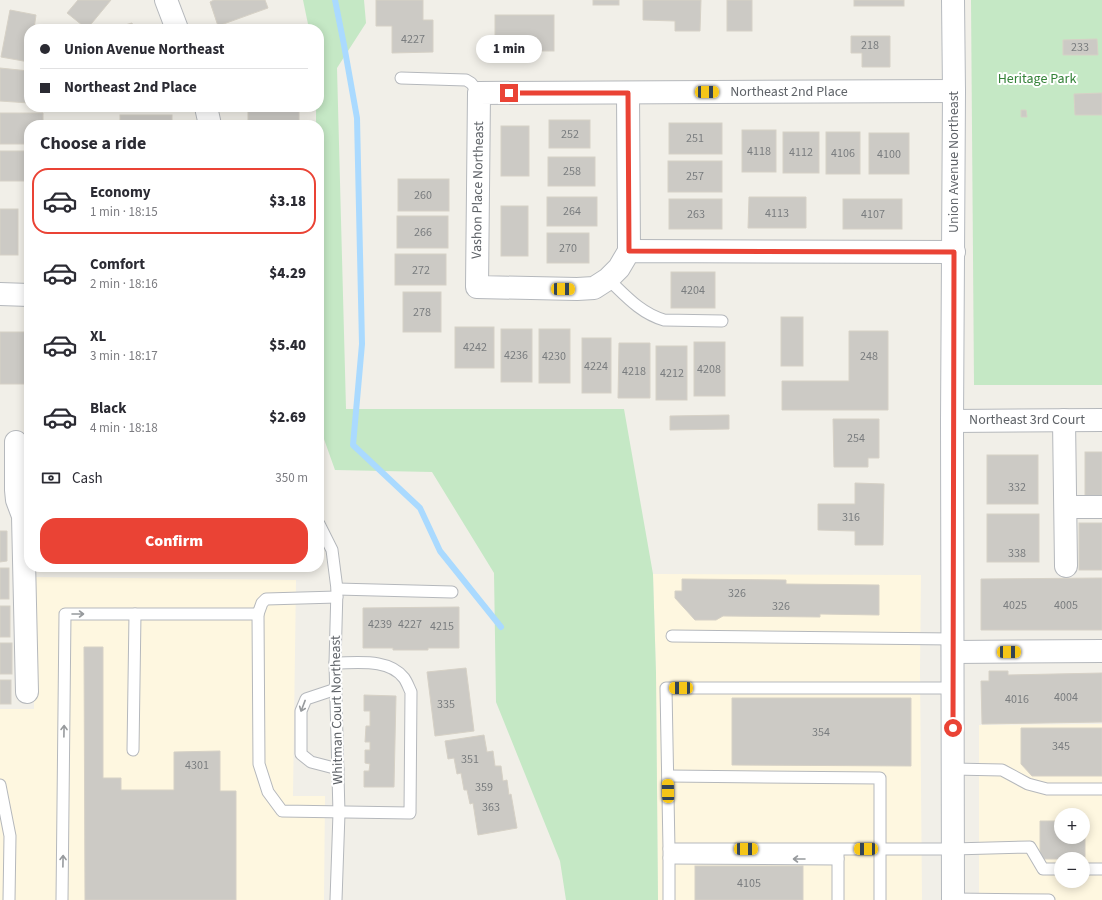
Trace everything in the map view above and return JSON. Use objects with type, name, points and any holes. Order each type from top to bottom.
[{"type":"street","points":[[166,0],[175,24]]},
{"type":"street","name":"Union Avenue Northeast","points":[[953,0],[953,899]]},
{"type":"street","name":"Northeast 2nd Place","points":[[479,93],[954,91]]},
{"type":"street","name":"Vashon Place Northeast","points":[[479,93],[477,287],[594,288],[608,279]]},
{"type":"street","points":[[608,279],[619,268],[629,251],[628,93]]},
{"type":"street","points":[[629,251],[954,252]]},
{"type":"street","points":[[0,294],[24,295]]},
{"type":"street","points":[[1064,420],[1066,566]]},
{"type":"street","name":"Northeast 3rd Court","points":[[952,421],[1102,420]]},
{"type":"street","points":[[16,442],[16,490],[23,516],[24,560]]},
{"type":"street","points":[[0,507],[4,507],[23,516]]},
{"type":"street","points":[[1066,507],[1102,507]]},
{"type":"street","points":[[24,572],[27,692]]},
{"type":"street","points":[[953,645],[1102,651]]},
{"type":"lane","points":[[401,78],[466,80],[472,82],[479,93]]},
{"type":"lane","points":[[608,279],[642,310],[655,317],[664,320],[722,321]]},
{"type":"lane","name":"Whitman Court Northeast","points":[[324,534],[332,550],[337,593],[335,663],[339,813],[336,900]]},
{"type":"lane","points":[[335,663],[367,663],[384,665],[396,670],[404,678],[411,692],[410,813],[282,811],[268,792],[260,764],[258,614],[262,603],[266,599],[337,593],[452,592]]},
{"type":"lane","points":[[62,900],[65,614],[258,614]]},
{"type":"lane","points":[[133,750],[135,614]]},
{"type":"lane","points":[[672,636],[953,645]]},
{"type":"lane","points":[[669,900],[666,688],[953,688]]},
{"type":"lane","points":[[336,689],[306,698],[301,711],[301,754],[311,762],[338,770]]},
{"type":"lane","points":[[953,769],[1002,770],[1028,784],[1046,789],[1102,789]]},
{"type":"lane","points":[[668,776],[880,778],[880,900]]},
{"type":"lane","points":[[0,785],[10,836],[9,900]]},
{"type":"lane","points":[[669,854],[838,854],[880,849],[1030,847],[1043,870],[1054,870]]},
{"type":"lane","points":[[838,854],[838,900]]},
{"type":"lane","points":[[1090,870],[1102,870]]},
{"type":"lane","points":[[953,899],[1049,900]]},
{"type":"shaded area","points":[[653,574],[921,575],[920,671],[922,900],[658,900],[656,673]]},
{"type":"shaded area","points":[[35,577],[296,580],[293,796],[325,796],[324,900],[0,900],[0,709],[34,709]]},
{"type":"shaded area","points":[[1102,724],[1102,900],[979,900],[979,725]]},
{"type":"green space","points":[[303,0],[364,0],[366,23],[337,68],[346,409],[624,409],[653,574],[656,673],[658,900],[566,900],[560,861],[496,702],[494,573],[432,472],[335,470],[324,439],[324,120],[316,120],[316,112],[324,112],[324,24],[308,24]]},
{"type":"green space","name":"Heritage Park","points":[[971,0],[1102,0],[1102,385],[974,385]]},
{"type":"building","points":[[78,0],[111,0],[91,24],[81,24],[67,13]]},
{"type":"building","points":[[214,0],[265,0],[268,8],[224,24],[217,24],[210,2]]},
{"type":"building","points":[[376,0],[423,0],[423,20],[433,20],[433,52],[392,53],[392,26],[376,26]]},
{"type":"building","points":[[593,0],[619,0],[619,5],[593,5]]},
{"type":"building","points":[[643,0],[701,0],[700,31],[675,31],[675,21],[643,20]]},
{"type":"building","points":[[727,0],[752,0],[752,31],[727,31]]},
{"type":"building","points":[[854,0],[904,0],[904,6],[854,6]]},
{"type":"building","points":[[10,10],[36,15],[35,24],[24,24],[24,61],[1,57]]},
{"type":"building","points":[[495,15],[554,15],[554,51],[495,51]]},
{"type":"building","points":[[851,36],[890,36],[890,67],[862,67],[862,53],[851,53]]},
{"type":"building","points":[[1097,39],[1098,55],[1063,55],[1063,40]]},
{"type":"building","points":[[0,68],[24,70],[24,103],[0,101]]},
{"type":"building","points":[[1102,93],[1102,115],[1075,115],[1074,94]]},
{"type":"building","points":[[1021,110],[1026,110],[1027,117],[1021,117]]},
{"type":"building","points":[[248,112],[299,112],[299,120],[248,120]]},
{"type":"building","points":[[0,113],[43,113],[43,120],[24,120],[24,144],[0,144]]},
{"type":"building","points":[[120,115],[172,115],[172,120],[120,120]]},
{"type":"building","points":[[549,120],[590,120],[590,148],[549,148]]},
{"type":"building","points":[[669,123],[722,123],[722,154],[669,154]]},
{"type":"building","points":[[501,126],[529,126],[529,176],[501,176]]},
{"type":"building","points":[[742,130],[776,130],[776,172],[742,172]]},
{"type":"building","points":[[783,132],[819,132],[819,173],[783,173]]},
{"type":"building","points":[[826,132],[860,132],[860,174],[826,174]]},
{"type":"building","points":[[869,133],[909,133],[909,174],[869,174]]},
{"type":"building","points":[[0,151],[24,151],[24,181],[0,181]]},
{"type":"building","points":[[548,157],[595,157],[595,186],[548,186]]},
{"type":"building","points":[[668,161],[722,161],[722,192],[668,192]]},
{"type":"building","points":[[398,179],[449,179],[449,211],[398,211]]},
{"type":"building","points":[[547,197],[597,197],[597,226],[547,226]]},
{"type":"building","points":[[749,197],[806,197],[806,228],[748,228]]},
{"type":"building","points":[[669,199],[722,199],[722,229],[669,229]]},
{"type":"building","points":[[843,199],[902,199],[902,229],[843,229]]},
{"type":"building","points":[[501,206],[528,206],[528,256],[501,256]]},
{"type":"building","points":[[0,209],[18,209],[18,255],[0,255]]},
{"type":"building","points":[[397,216],[448,216],[448,248],[397,248]]},
{"type":"building","points":[[547,233],[589,233],[589,263],[547,263]]},
{"type":"building","points":[[395,254],[446,254],[446,285],[395,285]]},
{"type":"building","points":[[671,272],[715,272],[715,308],[671,308]]},
{"type":"building","points":[[403,292],[441,292],[441,332],[403,332]]},
{"type":"building","points":[[781,317],[803,317],[803,366],[781,366]]},
{"type":"building","points":[[455,327],[494,327],[494,368],[455,368]]},
{"type":"building","points":[[501,329],[532,329],[532,382],[501,382]]},
{"type":"building","points":[[539,329],[570,329],[570,383],[539,383]]},
{"type":"building","points":[[849,331],[888,331],[888,410],[782,410],[782,381],[849,381]]},
{"type":"building","points":[[0,332],[24,332],[24,384],[0,384]]},
{"type":"building","points":[[582,338],[611,338],[611,393],[582,393]]},
{"type":"building","points":[[694,342],[725,342],[725,396],[694,396]]},
{"type":"building","points":[[619,343],[650,343],[650,398],[618,398]]},
{"type":"building","points":[[656,346],[687,346],[687,400],[656,400]]},
{"type":"building","points":[[729,415],[729,429],[670,430],[670,416]]},
{"type":"building","points":[[833,419],[879,419],[879,458],[868,458],[868,467],[834,467]]},
{"type":"building","points":[[1085,452],[1102,452],[1102,497],[1085,497]]},
{"type":"building","points":[[987,455],[1038,455],[1038,504],[987,504]]},
{"type":"building","points":[[855,483],[884,484],[883,545],[855,545],[855,531],[818,530],[818,504],[855,504]]},
{"type":"building","points":[[987,514],[1039,514],[1039,562],[987,562]]},
{"type":"building","points":[[1079,523],[1102,523],[1102,570],[1079,570]]},
{"type":"building","points":[[0,531],[7,531],[7,561],[0,562]]},
{"type":"building","points":[[0,568],[9,568],[9,599],[0,599]]},
{"type":"building","points":[[1102,578],[1102,630],[981,630],[981,579]]},
{"type":"building","points":[[682,579],[786,580],[786,584],[879,585],[879,615],[820,614],[820,617],[723,616],[716,620],[695,620],[675,598],[675,591],[682,591]]},
{"type":"building","points":[[0,606],[10,606],[10,637],[0,637]]},
{"type":"building","points":[[459,607],[459,648],[393,650],[393,648],[363,648],[363,608]]},
{"type":"building","points":[[0,643],[12,643],[12,674],[0,674]]},
{"type":"building","points":[[84,647],[103,647],[103,778],[121,778],[121,790],[174,790],[174,752],[220,751],[220,791],[236,791],[236,900],[85,900]]},
{"type":"building","points":[[466,668],[474,731],[435,736],[427,672]]},
{"type":"building","points":[[989,671],[1008,671],[1008,675],[1102,673],[1102,722],[982,724],[981,681],[989,681]]},
{"type":"building","points":[[0,680],[11,680],[11,704],[0,704]]},
{"type":"building","points":[[364,695],[396,696],[394,787],[364,787],[364,771],[369,771],[370,764],[365,763],[365,750],[370,750],[370,742],[365,742],[366,726],[370,726],[370,711],[364,711]]},
{"type":"building","points":[[732,698],[911,698],[911,766],[732,765]]},
{"type":"building","points":[[1021,728],[1102,728],[1102,776],[1032,776],[1021,764]]},
{"type":"building","points":[[484,735],[487,752],[493,751],[495,766],[501,766],[503,781],[507,780],[517,828],[478,835],[473,803],[470,804],[467,790],[464,790],[461,773],[457,774],[454,758],[448,759],[445,741]]},
{"type":"building","points":[[1040,821],[1054,821],[1054,844],[1085,844],[1085,852],[1054,852],[1054,859],[1040,859]]},
{"type":"building","points":[[695,866],[803,866],[803,900],[695,900]]},
{"type":"waterway","points":[[335,0],[357,118],[362,344],[353,445],[420,508],[440,551],[501,627]]},
{"type":"route","points":[[509,93],[628,93],[629,251],[954,252],[952,409],[953,728]]}]
